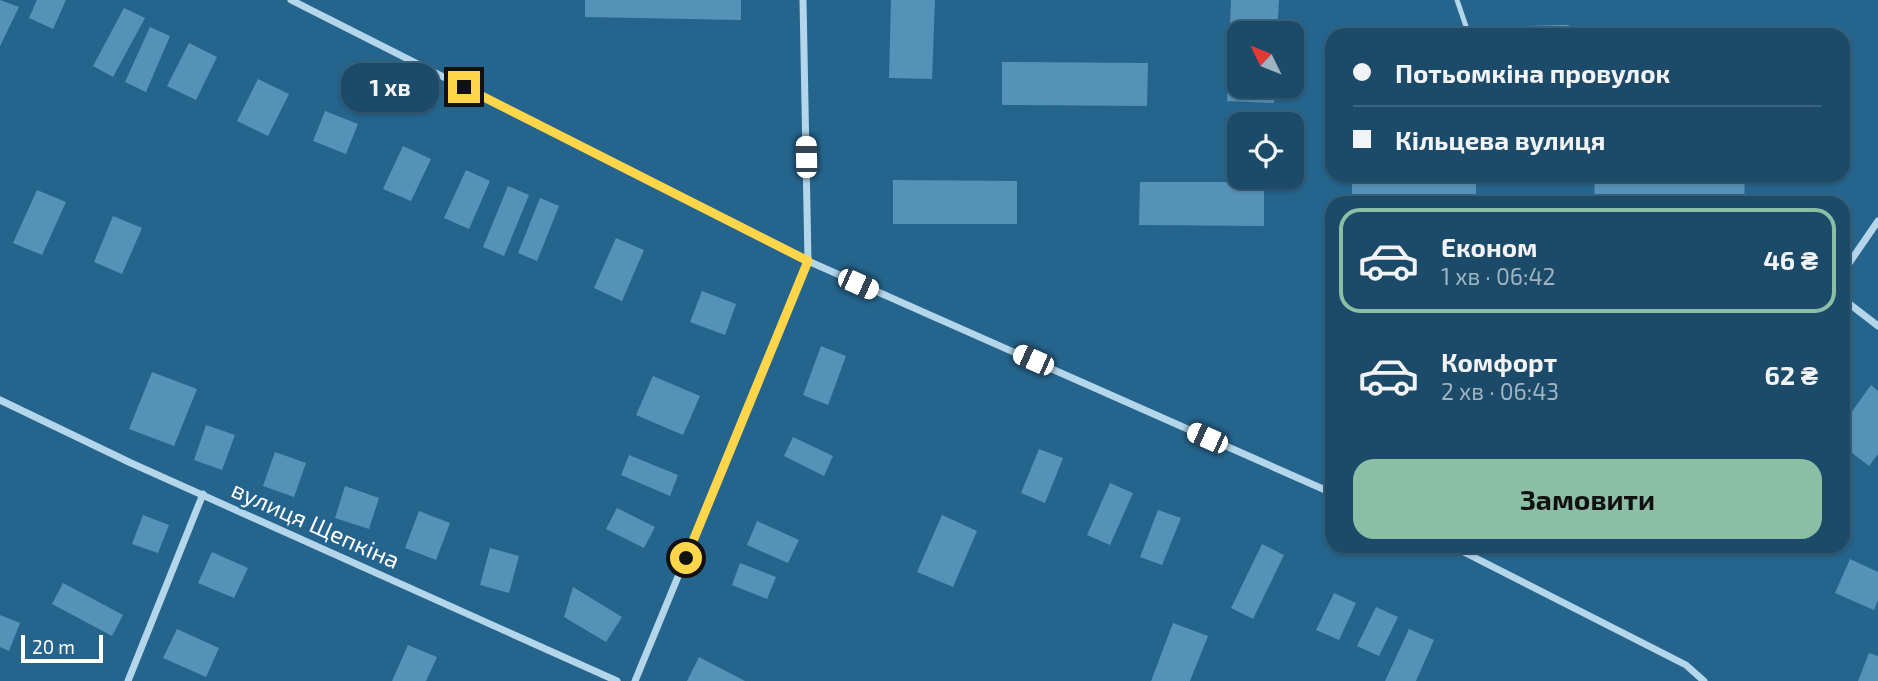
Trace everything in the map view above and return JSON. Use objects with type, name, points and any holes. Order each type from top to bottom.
[{"type":"street","points":[[291,0],[808,261],[1325,490]]},
{"type":"street","points":[[635,681],[808,261],[803,0]]},
{"type":"street","points":[[1850,262],[1878,221]]},
{"type":"street","points":[[1850,304],[1878,326]]},
{"type":"street","name":"вулиця Щепкіна","points":[[0,400],[617,681]]},
{"type":"street","points":[[128,681],[203,494]]},
{"type":"street","points":[[1473,553],[1686,665],[1704,681]]},
{"type":"lane","points":[[1457,0],[1467,28]]},
{"type":"building","points":[[0,0],[19,7],[0,46]]},
{"type":"building","points":[[37,0],[66,0],[53,29],[29,18]]},
{"type":"building","points":[[585,0],[741,0],[741,20],[585,17]]},
{"type":"building","points":[[891,0],[935,0],[932,79],[889,78]]},
{"type":"building","points":[[1231,0],[1279,0],[1278,21],[1230,21]]},
{"type":"building","points":[[124,8],[145,18],[113,77],[93,66]]},
{"type":"building","points":[[150,27],[170,36],[146,92],[125,82]]},
{"type":"building","points":[[189,43],[217,57],[196,100],[167,86]]},
{"type":"building","points":[[1002,62],[1148,63],[1147,106],[1002,105]]},
{"type":"building","points":[[258,79],[289,94],[268,136],[237,121]]},
{"type":"building","points":[[1227,98],[1274,98],[1274,103],[1227,101]]},
{"type":"building","points":[[325,111],[358,124],[346,154],[313,141]]},
{"type":"building","points":[[403,146],[431,159],[411,201],[383,189]]},
{"type":"building","points":[[466,170],[490,181],[469,229],[444,218]]},
{"type":"building","points":[[893,180],[1017,181],[1017,224],[893,224]]},
{"type":"building","points":[[1140,182],[1227,182],[1227,189],[1264,189],[1264,226],[1139,225]]},
{"type":"building","points":[[1595,182],[1745,182],[1744,196],[1594,196]]},
{"type":"building","points":[[1352,183],[1476,184],[1476,196],[1352,196]]},
{"type":"building","points":[[508,186],[529,195],[504,256],[483,247]]},
{"type":"building","points":[[37,190],[66,202],[42,255],[13,243]]},
{"type":"building","points":[[540,198],[559,206],[537,261],[518,253]]},
{"type":"building","points":[[113,216],[142,228],[122,274],[94,262]]},
{"type":"building","points":[[616,238],[644,250],[622,301],[594,288]]},
{"type":"building","points":[[702,291],[736,304],[725,335],[690,322]]},
{"type":"building","points":[[821,346],[846,356],[828,405],[803,395]]},
{"type":"building","points":[[152,372],[197,389],[174,446],[129,429]]},
{"type":"building","points":[[653,376],[700,396],[683,435],[636,415]]},
{"type":"building","points":[[1871,385],[1878,391],[1878,454],[1869,466],[1850,451],[1850,414]]},
{"type":"building","points":[[206,425],[235,435],[222,470],[194,460]]},
{"type":"building","points":[[793,437],[833,456],[824,476],[784,456]]},
{"type":"building","points":[[1039,449],[1063,458],[1045,503],[1021,493]]},
{"type":"building","points":[[275,452],[306,463],[294,497],[263,486]]},
{"type":"building","points":[[629,455],[678,475],[670,496],[621,475]]},
{"type":"building","points":[[1110,483],[1133,493],[1110,545],[1087,535]]},
{"type":"building","points":[[345,486],[379,498],[369,529],[335,518]]},
{"type":"building","points":[[617,508],[655,527],[644,548],[606,529]]},
{"type":"building","points":[[1158,510],[1181,518],[1162,565],[1140,557]]},
{"type":"building","points":[[419,511],[450,523],[436,560],[405,548]]},
{"type":"building","points":[[143,515],[169,525],[158,553],[132,544]]},
{"type":"building","points":[[942,515],[977,531],[953,587],[917,572]]},
{"type":"building","points":[[757,521],[799,540],[788,563],[747,545]]},
{"type":"building","points":[[1262,544],[1284,555],[1253,619],[1231,608]]},
{"type":"building","points":[[490,548],[519,556],[509,593],[480,585]]},
{"type":"building","points":[[212,552],[248,568],[234,598],[198,583]]},
{"type":"building","points":[[1850,559],[1878,572],[1878,600],[1874,610],[1835,593]]},
{"type":"building","points":[[740,563],[776,577],[767,599],[732,585]]},
{"type":"building","points":[[63,583],[123,615],[112,636],[52,604]]},
{"type":"building","points":[[573,587],[622,617],[606,642],[564,617]]},
{"type":"building","points":[[1334,593],[1356,603],[1339,640],[1316,630]]},
{"type":"building","points":[[1376,607],[1398,617],[1379,656],[1357,646]]},
{"type":"building","points":[[0,615],[20,623],[9,651],[0,647]]},
{"type":"building","points":[[1173,623],[1208,636],[1190,681],[1151,681]]},
{"type":"building","points":[[177,629],[219,648],[206,677],[163,658]]},
{"type":"building","points":[[1409,629],[1434,640],[1416,681],[1385,681]]},
{"type":"building","points":[[408,645],[437,657],[426,681],[392,681]]},
{"type":"building","points":[[1869,653],[1878,656],[1878,681],[1858,681]]},
{"type":"building","points":[[699,657],[745,681],[687,681]]},
{"type":"route","points":[[464,87],[808,261],[686,558]]}]
